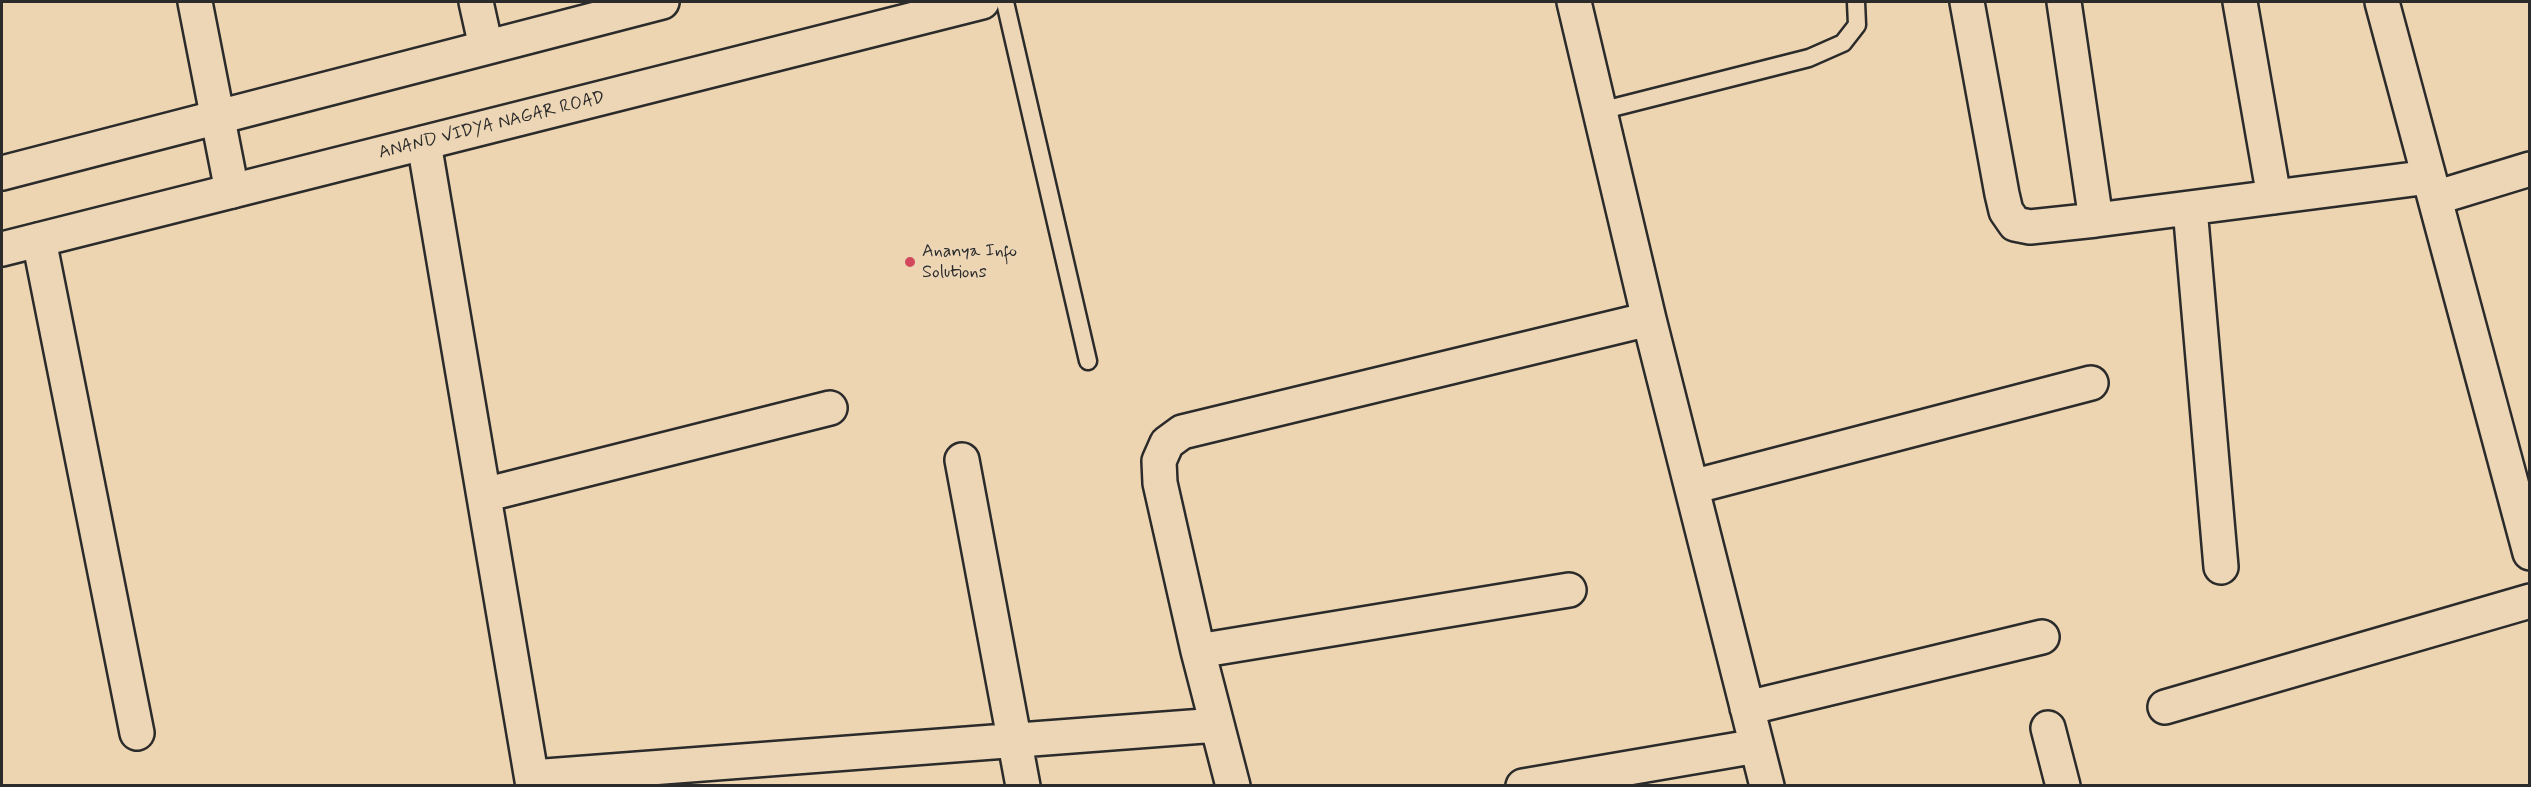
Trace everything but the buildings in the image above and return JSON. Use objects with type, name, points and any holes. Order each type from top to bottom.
[{"type":"street","points":[[195,2],[232,191]]},
{"type":"street","points":[[476,2],[486,47]]},
{"type":"street","points":[[2,173],[662,2]]},
{"type":"street","points":[[1574,2],[1649,319],[1767,786]]},
{"type":"street","points":[[1967,2],[2006,211],[2015,224],[2030,227],[2274,197],[2432,187],[2529,169]]},
{"type":"street","points":[[2064,2],[2096,220]]},
{"type":"street","points":[[2240,2],[2274,197]]},
{"type":"street","points":[[2382,2],[2529,553]]},
{"type":"street","name":"ANAND VIDYA NAGAR ROAD","points":[[2,249],[974,3]]},
{"type":"street","points":[[424,143],[533,781],[753,773],[1015,740],[1217,724]]},
{"type":"street","points":[[2190,208],[2221,567]]},
{"type":"street","points":[[39,240],[136,733]]},
{"type":"street","points":[[1233,786],[1198,651],[1160,483],[1160,461],[1167,443],[1182,432],[1649,319]]},
{"type":"street","points":[[1692,487],[2091,383]]},
{"type":"street","points":[[484,495],[830,408]]},
{"type":"street","points":[[962,460],[1023,786]]},
{"type":"street","points":[[1198,651],[1569,590]]},
{"type":"street","points":[[2165,707],[2529,601]]},
{"type":"street","points":[[1748,708],[2042,637]]},
{"type":"street","points":[[2048,728],[2064,786]]},
{"type":"street","points":[[1523,786],[1757,746]]},
{"type":"lane","points":[[1005,2],[1088,361]]},
{"type":"lane","points":[[1600,111],[1809,58],[1843,44],[1857,25],[1856,2]]},
{"type":"place","name":"Ananya Info Solutions","points":[[910,262]]}]
